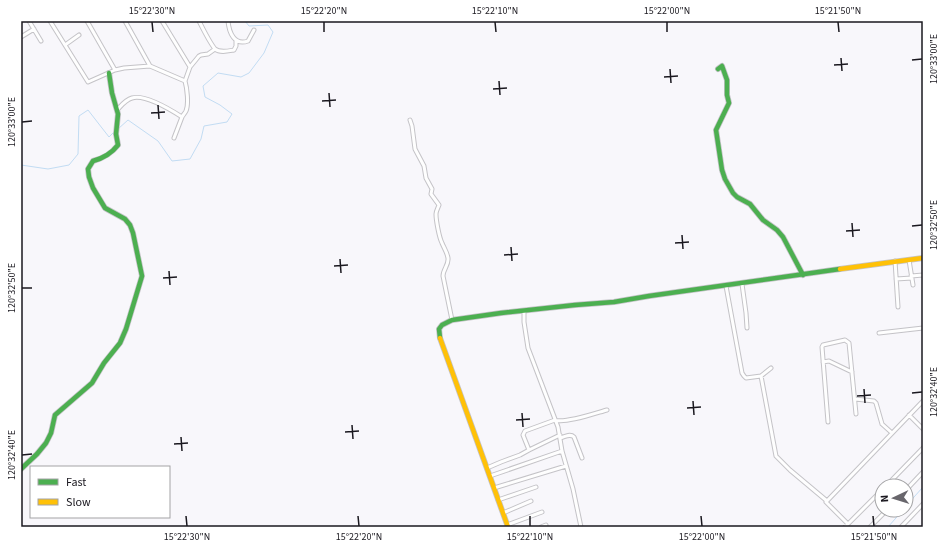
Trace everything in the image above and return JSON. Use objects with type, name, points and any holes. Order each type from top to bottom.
[{"type":"street","points":[[29,21],[41,41]]},
{"type":"street","points":[[50,21],[88,81],[115,70],[150,66],[186,81]]},
{"type":"street","points":[[87,21],[115,70]]},
{"type":"street","points":[[125,21],[150,66]]},
{"type":"street","points":[[162,21],[190,67]]},
{"type":"street","points":[[199,21],[216,49],[229,51],[234,50],[236,40],[229,31],[228,21]]},
{"type":"street","points":[[21,37],[34,29]]},
{"type":"street","points":[[236,40],[247,42],[254,30]]},
{"type":"street","points":[[65,45],[79,35]]},
{"type":"street","points":[[174,138],[187,108],[186,81],[190,67],[201,55],[208,54],[216,49]]},
{"type":"street","points":[[718,69],[722,66],[727,80],[727,95],[729,103],[716,130],[716,138],[725,179],[737,197],[750,204],[763,220],[777,230],[783,237],[802,275]]},
{"type":"street","points":[[21,469],[46,443],[51,433],[56,415],[92,383],[104,363],[120,343],[142,276],[130,225],[128,222],[105,208],[89,177],[88,169],[93,161],[103,158],[118,147],[116,134],[118,119],[117,110],[112,93],[109,73]]},
{"type":"street","points":[[117,110],[128,99],[138,98],[159,104],[182,117]]},
{"type":"street","points":[[410,120],[415,149],[424,166],[426,178],[432,189],[431,194],[439,205],[436,213],[438,228],[441,242],[448,259],[443,276],[452,320]]},
{"type":"street","points":[[542,512],[508,526],[439,335],[440,327],[444,323],[452,320],[495,314],[614,302],[923,258]]},
{"type":"street","points":[[909,260],[913,285]]},
{"type":"street","points":[[895,261],[898,308]]},
{"type":"street","points":[[896,280],[923,275]]},
{"type":"street","points":[[742,284],[747,328]]},
{"type":"street","points":[[726,286],[742,373],[746,378],[761,376],[770,368]]},
{"type":"street","points":[[524,311],[528,348],[557,424],[562,451],[573,489],[580,527]]},
{"type":"street","points":[[879,333],[923,328]]},
{"type":"street","points":[[828,422],[823,345],[845,340],[849,343],[856,414]]},
{"type":"street","points":[[823,362],[829,361],[852,372]]},
{"type":"street","points":[[761,376],[776,456],[790,470],[827,501],[826,503],[847,525],[853,527]]},
{"type":"street","points":[[855,399],[874,401],[876,403],[882,424],[892,433]]},
{"type":"street","points":[[827,501],[922,403]]},
{"type":"street","points":[[529,450],[524,437],[524,433],[526,431],[555,420],[559,421],[573,419],[607,410]]},
{"type":"street","points":[[909,415],[923,429]]},
{"type":"street","points":[[487,468],[560,437],[570,435],[574,437],[582,458]]},
{"type":"street","points":[[894,478],[923,448]]},
{"type":"street","points":[[490,476],[562,451]]},
{"type":"street","points":[[494,488],[566,466]]},
{"type":"street","points":[[914,482],[923,472]]},
{"type":"street","points":[[498,500],[536,487]]},
{"type":"street","points":[[847,525],[874,498]]},
{"type":"street","points":[[503,513],[531,501]]},
{"type":"street","points":[[901,527],[923,504]]},
{"type":"street","points":[[870,527],[879,518]]},
{"type":"street","points":[[541,527],[546,525]]},
{"type":"waterway","points":[[118,129],[128,120],[158,141],[172,161],[190,159],[201,139],[204,126],[227,122],[232,114],[220,105],[205,97],[203,86],[218,73],[241,77],[249,73],[264,53],[273,32],[268,25],[249,26],[245,21]]},
{"type":"waterway","points":[[21,165],[48,169],[69,165],[78,154],[79,116],[88,110],[109,137],[114,132]]},
{"type":"waterway","points":[[914,497],[923,487]]},
{"type":"waterway","points":[[888,527],[896,518]]},
{"type":"traffic: fast","points":[[718,69],[722,66],[727,80],[727,95],[729,103],[716,130],[722,170],[725,179],[733,193],[750,204],[763,220],[777,230],[783,237],[803,275]]},
{"type":"traffic: fast","points":[[21,469],[46,443],[51,433],[55,415],[92,383],[104,363],[120,343],[126,329],[142,276],[130,225],[125,219],[105,208],[93,188],[89,177],[88,169],[93,161],[107,155],[118,145],[116,134],[118,114],[112,93],[109,73]]},
{"type":"traffic: fast","points":[[440,338],[439,329],[442,325],[452,320],[501,313],[614,302],[840,269]]},
{"type":"traffic: slow","points":[[840,269],[923,258]]},
{"type":"traffic: slow","points":[[440,338],[508,527]]}]
